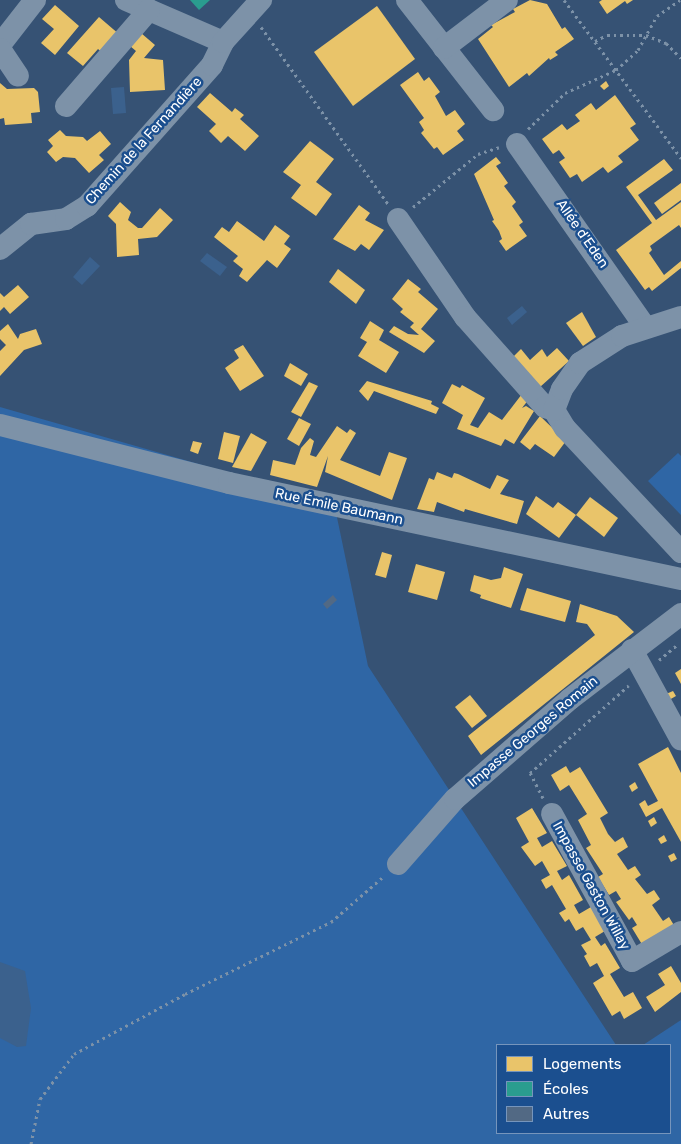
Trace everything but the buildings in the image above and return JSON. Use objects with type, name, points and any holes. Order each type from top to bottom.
[{"type":"street","points":[[0,26],[24,0]]},
{"type":"street","points":[[0,45],[35,0]]},
{"type":"street","points":[[126,0],[223,42]]},
{"type":"street","points":[[406,0],[493,110]]},
{"type":"street","points":[[444,48],[507,0]]},
{"type":"street","name":"Chemin de la Fernandière","points":[[0,249],[31,224],[66,219],[87,206],[212,65],[223,42],[254,6]]},
{"type":"street","points":[[66,106],[149,10]]},
{"type":"street","points":[[0,49],[18,76]]},
{"type":"street","name":"Allée d'Eden","points":[[514,140],[645,327]]},
{"type":"street","points":[[398,219],[465,317],[545,407],[554,410],[565,428],[681,552]]},
{"type":"street","points":[[554,410],[562,390],[580,363],[622,336],[645,327],[681,317]]},
{"type":"street","name":"Rue Émile Baumann","points":[[0,425],[229,483],[681,579]]},
{"type":"street","name":"Impasse Georges Romain","points":[[398,864],[455,799],[632,650],[681,614]]},
{"type":"street","points":[[632,650],[681,740]]},
{"type":"street","name":"Impasse Gaston Willay","points":[[552,814],[632,961],[681,932]]},
{"type":"path","points":[[564,0],[681,158]]},
{"type":"path","points":[[254,6],[398,219],[478,154],[514,140],[565,93],[616,70],[638,50],[656,16],[680,0]]},
{"type":"path","points":[[595,41],[607,35],[646,35],[666,43],[681,58]]},
{"type":"path","points":[[552,814],[530,773],[644,672],[681,642]]},
{"type":"path","points":[[31,1144],[40,1099],[74,1054],[185,994],[331,922],[398,864]]},
{"type":"shaded area","points":[[124,87],[126,113],[113,114],[111,88]]},
{"type":"shaded area","points":[[207,253],[227,267],[220,276],[200,261]]},
{"type":"shaded area","points":[[90,257],[100,266],[82,285],[73,277]]},
{"type":"shaded area","points":[[522,306],[527,312],[512,325],[507,318]]},
{"type":"shaded area","points":[[0,407],[334,503],[368,666],[615,1044],[496,1044],[496,1134],[671,1134],[671,1044],[645,1044],[681,1020],[681,1144],[0,1144]]},
{"type":"shaded area","points":[[678,453],[681,456],[681,515],[648,481]]},
{"type":"shaded area","points":[[0,962],[25,971],[31,1008],[26,1046],[17,1047],[0,1038]]}]
